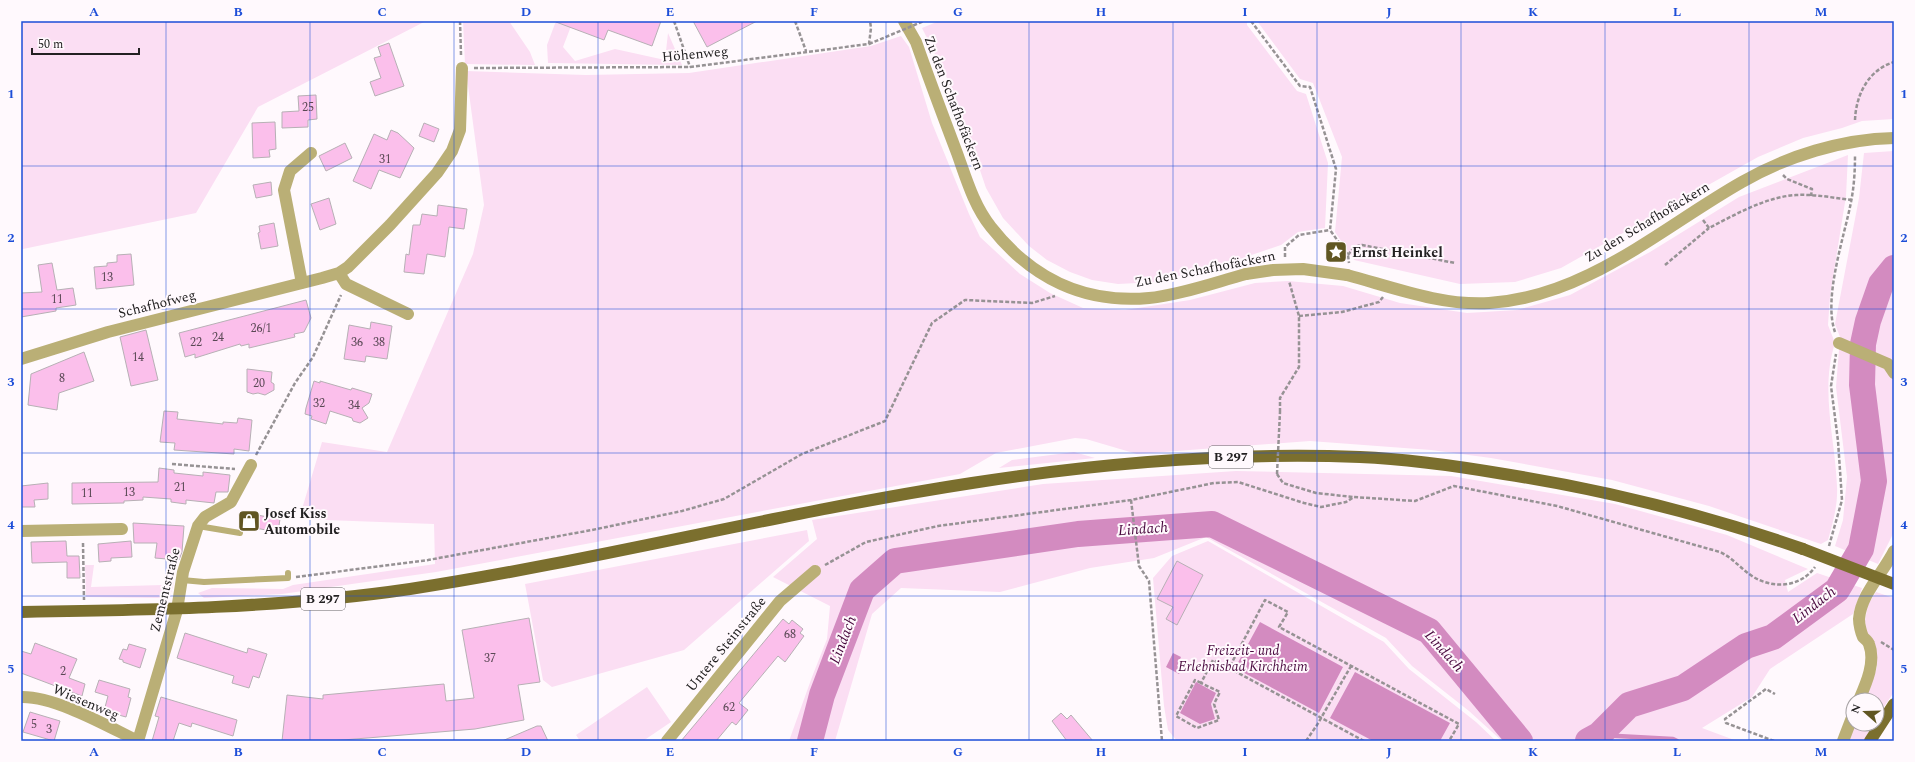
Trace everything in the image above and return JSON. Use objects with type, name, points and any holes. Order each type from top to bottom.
[{"type":"main road","name":"B 297","points":[[21,612],[177,610],[298,602],[406,589],[540,566],[787,516],[971,483],[1132,463],[1268,455],[1364,458],[1419,462],[1529,478],[1601,491],[1696,515],[1758,533],[1894,584]]},
{"type":"main road","points":[[1870,741],[1894,704]]},
{"type":"main road","points":[[1879,741],[1894,718]]},
{"type":"street","name":"Zu den Schafhofäckern","points":[[904,21],[916,42],[973,194],[990,227],[1035,270],[1074,290],[1089,295],[1117,298],[1150,298],[1246,274],[1273,270],[1303,269],[1347,275],[1454,301],[1487,303],[1539,295],[1589,275],[1629,253],[1742,182],[1778,165],[1812,152],[1839,145],[1865,140],[1894,138]]},
{"type":"street","name":"Schafhofweg","points":[[21,359],[108,332],[339,273],[348,267],[390,225],[436,173],[452,152],[460,130],[462,68]]},
{"type":"street","points":[[302,283],[284,190],[290,171],[311,153]]},
{"type":"street","points":[[339,273],[346,284],[408,314]]},
{"type":"street","points":[[1843,345],[1888,364],[1894,373]]},
{"type":"street","points":[[198,526],[205,517],[231,502],[249,468]]},
{"type":"street","name":"Zementstraße","points":[[138,741],[177,610],[182,580],[198,526]]},
{"type":"street","points":[[21,531],[122,529]]},
{"type":"street","points":[[1863,692],[1869,678],[1871,660],[1869,644],[1862,635],[1859,620],[1862,606],[1894,551]]},
{"type":"street","name":"Untere Steinstraße","points":[[667,741],[780,601],[815,571]]},
{"type":"street","name":"Wiesenweg","points":[[21,697],[32,696],[75,711],[138,741]]},
{"type":"lane","points":[[198,526],[240,533]]},
{"type":"lane","points":[[182,580],[226,581],[288,575]]},
{"type":"path","points":[[460,21],[462,68]]},
{"type":"path","points":[[674,21],[690,67]]},
{"type":"path","points":[[795,21],[806,51]]},
{"type":"path","points":[[869,44],[871,28],[870,21]]},
{"type":"path","points":[[913,21],[916,28]]},
{"type":"path","name":"Höhenweg","points":[[462,68],[690,67],[869,44],[924,21]]},
{"type":"path","points":[[1251,21],[1300,86],[1310,87],[1336,169],[1330,230],[1348,255],[1350,266],[1347,275]]},
{"type":"path","points":[[1855,120],[1856,104],[1862,89],[1871,75],[1887,64],[1894,62]]},
{"type":"path","points":[[1827,550],[1831,543],[1842,500],[1838,441],[1831,386],[1834,359],[1843,345],[1830,310],[1852,200],[1855,156]]},
{"type":"path","points":[[1778,165],[1787,179],[1812,189],[1811,196]]},
{"type":"path","points":[[1665,265],[1709,228],[1741,211],[1783,197],[1811,196],[1852,200]]},
{"type":"path","points":[[1695,211],[1709,228]]},
{"type":"path","points":[[1285,256],[1285,247],[1299,235],[1330,230]]},
{"type":"path","points":[[1348,255],[1354,247],[1362,245],[1455,263]]},
{"type":"path","points":[[1288,279],[1299,316],[1299,367],[1280,398],[1277,474],[1283,482],[1316,493],[1415,501],[1454,486],[1557,506],[1720,552],[1731,557],[1752,576],[1776,586],[1797,582],[1812,572],[1818,563]]},
{"type":"path","points":[[172,464],[249,468],[295,383],[313,357],[346,284]]},
{"type":"path","points":[[1299,316],[1342,312],[1379,302],[1390,286]]},
{"type":"path","points":[[288,575],[428,560],[592,530],[682,511],[724,499],[802,454],[885,421],[932,323],[965,300],[1032,303],[1074,290]]},
{"type":"path","points":[[815,571],[866,542],[938,526],[1131,500],[1214,483],[1238,482],[1321,507],[1341,504],[1354,497]]},
{"type":"path","points":[[1131,500],[1139,566],[1149,581],[1162,741]]},
{"type":"path","points":[[83,530],[84,603]]},
{"type":"path","points":[[1229,668],[1265,600],[1288,612],[1279,627],[1459,724],[1449,741]]},
{"type":"path","points":[[1201,683],[1213,660],[1364,741]]},
{"type":"path","points":[[1306,741],[1351,666]]},
{"type":"path","points":[[1195,680],[1201,683],[1220,692],[1214,704],[1219,720],[1197,728],[1176,716],[1195,680]]},
{"type":"path","points":[[1774,741],[1726,723],[1725,719],[1766,689],[1775,694]]},
{"type":"green space","points":[[21,21],[426,21],[258,107],[196,213],[23,249],[21,249]]},
{"type":"green space","points":[[463,21],[509,21],[530,52],[535,65],[465,64]]},
{"type":"green space","points":[[556,21],[573,21],[563,47],[575,61],[615,49],[665,60],[668,33],[682,65],[548,63],[547,45]]},
{"type":"green space","points":[[939,21],[1247,21],[1247,25],[1297,91],[1306,94],[1328,163],[1325,228],[1298,232],[1281,245],[1228,263],[1156,282],[1118,284],[1092,280],[1070,272],[1047,260],[1029,246],[1003,218],[986,188],[953,90],[922,28]]},
{"type":"green space","points":[[1257,21],[1894,21],[1894,119],[1862,121],[1803,138],[1758,157],[1561,268],[1515,282],[1460,284],[1354,260],[1335,232],[1342,157],[1313,83],[1300,79]]},
{"type":"green space","points":[[901,36],[909,47],[932,123],[969,214],[980,237],[1020,274],[1050,293],[1083,308],[1125,310],[1190,300],[1255,283],[1288,281],[1343,286],[1400,303],[1467,313],[1517,310],[1570,295],[1650,252],[1739,197],[1848,155],[1846,196],[1830,296],[1828,325],[1835,343],[1829,378],[1829,396],[1836,468],[1837,500],[1828,540],[1821,544],[1709,506],[1612,480],[1491,458],[1431,450],[1310,441],[1137,454],[1086,439],[1075,438],[996,453],[960,474],[436,572],[282,594],[204,598],[198,593],[212,588],[283,589],[293,585],[435,564],[434,524],[299,519],[322,442],[387,452],[473,254],[484,205],[466,71],[586,75],[689,73],[871,46]]},
{"type":"green space","points":[[1894,151],[1894,532],[1878,564],[1835,546],[1843,520],[1847,477],[1836,387],[1840,337],[1835,324],[1859,198],[1864,153]]},
{"type":"green space","points":[[1074,452],[1095,458],[999,468],[1012,460]]},
{"type":"green space","points":[[1236,471],[1451,476],[1615,504],[1727,535],[1808,569],[1785,580],[1788,592],[1817,573],[1862,588],[1853,614],[1770,669],[1752,697],[1702,728],[1737,741],[1502,741],[1469,711],[1412,666],[1386,638],[1206,537],[1154,558],[1090,568],[1000,592],[901,588],[872,614],[835,741],[789,741],[827,639],[830,606],[773,577],[817,539],[812,520],[1043,484]]},
{"type":"green space","points":[[807,530],[809,541],[684,650],[552,687],[543,680],[525,584]]},
{"type":"green space","name":"Freizeit- und Erlebnisbad Kirchheim","points":[[1208,541],[1384,642],[1409,669],[1476,722],[1496,741],[1177,741],[1168,730],[1164,706],[1153,578],[1172,556]]},
{"type":"green space","points":[[85,565],[94,565],[91,587],[163,585],[172,581],[174,583],[170,596],[158,598],[86,597]]},
{"type":"green space","points":[[1876,592],[1894,598],[1894,692],[1885,705],[1885,692],[1868,692],[1877,667],[1876,653],[1872,638],[1867,633],[1865,621],[1868,604]]},
{"type":"green space","points":[[647,687],[671,722],[643,741],[580,741],[576,735]]},
{"type":"green space","points":[[1852,732],[1869,732],[1864,741],[1848,741]]},
{"type":"shaded area","points":[[1260,622],[1343,667],[1319,713],[1235,668]]},
{"type":"shaded area","points":[[1173,653],[1181,657],[1177,666],[1182,668],[1179,674],[1166,667]]},
{"type":"shaded area","points":[[1355,672],[1450,723],[1440,741],[1373,741],[1330,718]]},
{"type":"shaded area","points":[[1196,682],[1216,693],[1211,704],[1215,719],[1200,724],[1180,713]]},
{"type":"building","points":[[556,21],[661,21],[652,46],[608,30],[604,40]]},
{"type":"building","points":[[693,21],[757,21],[707,47]]},
{"type":"building","points":[[389,43],[404,86],[375,96],[370,82],[381,78],[374,58],[381,56],[378,47]]},
{"type":"building","points":[[316,95],[317,119],[308,120],[308,127],[282,128],[282,112],[299,111],[298,96]]},
{"type":"building","points":[[275,122],[276,149],[269,150],[270,157],[253,158],[252,123]]},
{"type":"building","points":[[424,123],[439,129],[434,142],[419,136]]},
{"type":"building","points":[[391,130],[398,133],[414,148],[400,178],[379,170],[371,189],[353,181],[374,134],[387,140]]},
{"type":"building","points":[[345,143],[352,158],[326,171],[319,156]]},
{"type":"building","points":[[271,182],[272,195],[256,198],[253,185]]},
{"type":"building","points":[[329,198],[336,224],[320,230],[311,204]]},
{"type":"building","points":[[438,205],[467,209],[464,229],[449,227],[445,257],[427,254],[424,274],[404,272],[406,254],[409,255],[413,225],[420,225],[422,214],[437,216]]},
{"type":"building","points":[[274,223],[278,246],[261,249],[258,233],[260,232],[259,226]]},
{"type":"building","points":[[131,254],[134,285],[96,289],[94,267],[107,266],[107,263],[117,262],[117,255]]},
{"type":"building","points":[[52,263],[57,290],[73,288],[76,305],[56,308],[56,311],[21,317],[21,293],[42,292],[38,265]]},
{"type":"building","points":[[306,300],[311,318],[304,332],[294,334],[295,337],[249,348],[249,344],[241,346],[240,344],[195,358],[195,354],[185,357],[179,333]]},
{"type":"building","points":[[371,322],[392,326],[387,359],[366,356],[365,362],[344,359],[349,325],[370,329]]},
{"type":"building","points":[[146,330],[158,380],[131,386],[120,337]]},
{"type":"building","points":[[84,352],[94,381],[59,393],[57,410],[28,405],[31,374]]},
{"type":"building","points":[[247,369],[272,372],[271,382],[274,384],[274,390],[265,395],[247,392]]},
{"type":"building","points":[[314,381],[320,383],[320,381],[351,390],[352,388],[372,394],[369,403],[362,408],[368,418],[360,423],[353,421],[352,418],[330,411],[326,424],[311,419],[312,416],[305,414]]},
{"type":"building","points":[[164,411],[178,412],[177,419],[223,424],[223,422],[237,423],[238,418],[252,420],[249,451],[234,449],[234,454],[174,450],[175,443],[160,442]]},
{"type":"building","points":[[159,468],[174,470],[174,473],[203,476],[203,472],[230,475],[228,492],[216,492],[214,503],[186,500],[186,504],[171,502],[171,499],[143,497],[143,500],[124,501],[124,503],[72,504],[72,483],[158,482]]},
{"type":"building","points":[[48,483],[48,499],[34,500],[35,507],[21,507],[21,486]]},
{"type":"building","points":[[245,513],[280,519],[278,532],[243,526]]},
{"type":"building","points":[[133,523],[184,526],[182,552],[179,560],[155,558],[157,543],[134,543]]},
{"type":"building","points":[[66,541],[67,556],[79,556],[80,578],[67,578],[67,562],[32,563],[31,542]]},
{"type":"building","points":[[131,541],[132,557],[111,558],[111,561],[99,562],[98,544]]},
{"type":"building","points":[[1177,561],[1203,575],[1177,625],[1166,619],[1173,607],[1157,599]]},
{"type":"building","points":[[529,618],[540,682],[518,685],[524,720],[475,729],[331,741],[282,741],[287,695],[323,699],[323,695],[444,684],[446,701],[474,698],[462,630]]},
{"type":"building","points":[[783,619],[789,624],[792,620],[803,629],[800,633],[804,636],[785,662],[778,656],[739,703],[748,710],[736,725],[732,722],[716,741],[681,741]]},
{"type":"building","points":[[185,633],[247,653],[248,648],[267,654],[259,678],[253,676],[249,688],[232,683],[234,676],[177,658]]},
{"type":"building","points":[[35,643],[77,659],[69,678],[85,684],[82,696],[21,673],[21,651],[31,654]]},
{"type":"building","points":[[129,644],[146,649],[140,668],[119,659],[123,649],[127,650]]},
{"type":"building","points":[[99,680],[130,689],[128,697],[131,698],[126,717],[104,711],[108,696],[95,692]]},
{"type":"building","points":[[161,697],[237,720],[233,736],[192,723],[191,727],[179,723],[173,741],[152,741],[159,717],[155,716]]},
{"type":"building","points":[[30,712],[60,721],[54,741],[23,732]]},
{"type":"building","points":[[1061,713],[1067,719],[1071,715],[1093,741],[1067,741],[1052,721]]},
{"type":"building","points":[[537,726],[541,726],[548,741],[502,741]]},
{"type":"waterway","name":"Lindach","points":[[1588,741],[1599,735],[1629,705],[1683,688],[1746,646],[1773,637],[1837,590],[1861,549],[1874,481],[1862,385],[1863,344],[1868,321],[1881,284],[1894,268]]},
{"type":"waterway","name":"Lindach","points":[[810,741],[822,695],[862,590],[895,561],[1078,534],[1212,524],[1429,631],[1520,741]]},
{"type":"waterway","points":[[1599,735],[1673,739],[1677,741]]},
{"type":"place","name":"Ernst Heinkel","points":[[1336,252]]},
{"type":"place","name":"Josef Kiss Automobile","points":[[249,521]]}]
